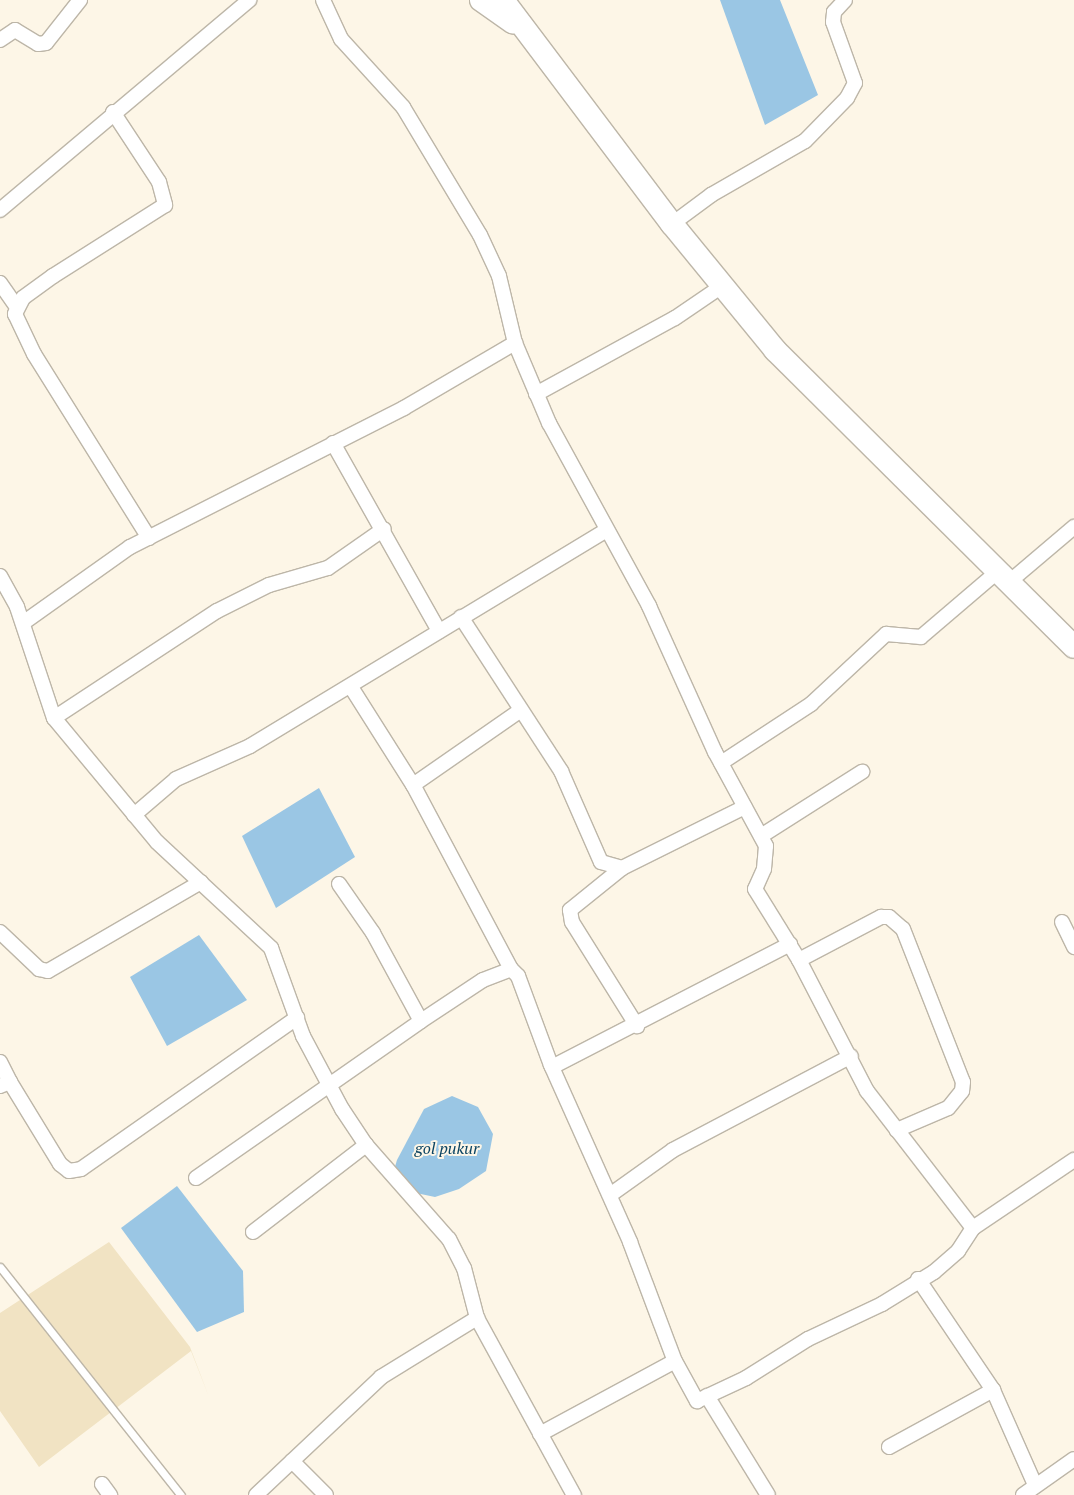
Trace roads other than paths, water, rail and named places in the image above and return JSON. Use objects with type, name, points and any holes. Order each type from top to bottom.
[{"type":"main road","points":[[481,0],[520,27]]},
{"type":"main road","points":[[503,0],[520,27],[672,224],[775,350],[1003,577],[1072,640]]},
{"type":"street","points":[[0,40],[15,30],[38,44],[46,43],[80,0]]},
{"type":"street","points":[[0,210],[113,112],[249,0]]},
{"type":"street","points":[[323,0],[340,39],[402,107],[480,235],[499,276],[515,343],[536,394],[666,641],[721,763],[761,836],[767,858],[755,889],[799,960],[851,1056],[866,1091],[973,1228]]},
{"type":"street","points":[[672,224],[711,195],[805,141],[848,98],[855,83],[833,22],[834,12],[846,0]]},
{"type":"street","points":[[16,306],[53,276],[165,206],[159,182],[113,112]]},
{"type":"street","points":[[0,283],[16,306],[34,354],[149,538]]},
{"type":"street","points":[[536,394],[675,318],[722,286]]},
{"type":"street","points":[[23,623],[149,538],[334,443],[515,343]]},
{"type":"street","points":[[334,443],[384,529],[439,631]]},
{"type":"street","points":[[721,763],[811,704],[886,634],[921,637],[1074,527]]},
{"type":"street","points":[[54,718],[217,612],[268,585],[328,568],[384,529]]},
{"type":"street","points":[[134,815],[176,779],[239,752],[351,687],[461,617],[607,530]]},
{"type":"street","points":[[1,579],[23,623],[54,718],[134,815],[271,948],[297,1018],[331,1084],[366,1145],[450,1239],[464,1268],[477,1318],[574,1495]]},
{"type":"street","points":[[461,617],[567,783],[594,854],[610,868],[622,868]]},
{"type":"street","points":[[351,687],[413,785],[511,968],[518,976],[552,1068],[610,1195],[675,1362],[697,1401],[746,1378],[808,1338],[882,1304],[918,1279],[946,1264],[973,1228],[1074,1160]]},
{"type":"street","points":[[413,785],[521,710]]},
{"type":"street","points":[[761,836],[862,772]]},
{"type":"street","points":[[637,1026],[572,922],[570,910],[622,868],[745,807]]},
{"type":"street","points":[[0,932],[39,969],[48,971],[201,882]]},
{"type":"street","points":[[339,884],[373,933],[421,1021]]},
{"type":"street","points":[[799,960],[881,916],[889,917],[902,929],[963,1082],[962,1092],[948,1108],[897,1130]]},
{"type":"street","points":[[1062,922],[1074,947]]},
{"type":"street","points":[[552,1068],[637,1026],[790,944]]},
{"type":"street","points":[[196,1178],[421,1021],[499,970],[511,968]]},
{"type":"street","points":[[0,1062],[5,1084],[60,1164],[69,1171],[81,1170],[297,1018]]},
{"type":"street","points":[[610,1195],[696,1136],[851,1056]]},
{"type":"street","points":[[253,1232],[366,1145]]},
{"type":"street","points":[[918,1279],[993,1390],[1035,1485]]},
{"type":"street","points":[[256,1495],[380,1377],[477,1318]]},
{"type":"street","points":[[540,1434],[675,1362]]},
{"type":"street","points":[[889,1447],[993,1390]]},
{"type":"street","points":[[707,1396],[768,1495]]},
{"type":"street","points":[[1023,1495],[1074,1459]]},
{"type":"street","points":[[292,1461],[326,1495]]},
{"type":"lane","points":[[0,1267],[181,1495]]},
{"type":"water","points":[[720,0],[780,0],[818,95],[765,125]]},
{"type":"water","points":[[319,788],[355,857],[276,908],[242,836]]},
{"type":"water","points":[[199,935],[247,1000],[167,1046],[130,977]]},
{"type":"water","name":"gol pukur","points":[[452,1096],[478,1107],[493,1134],[486,1171],[459,1189],[435,1197],[416,1193],[394,1170],[397,1160],[424,1109]]},
{"type":"water","points":[[177,1186],[243,1271],[244,1312],[197,1332],[121,1228]]}]
